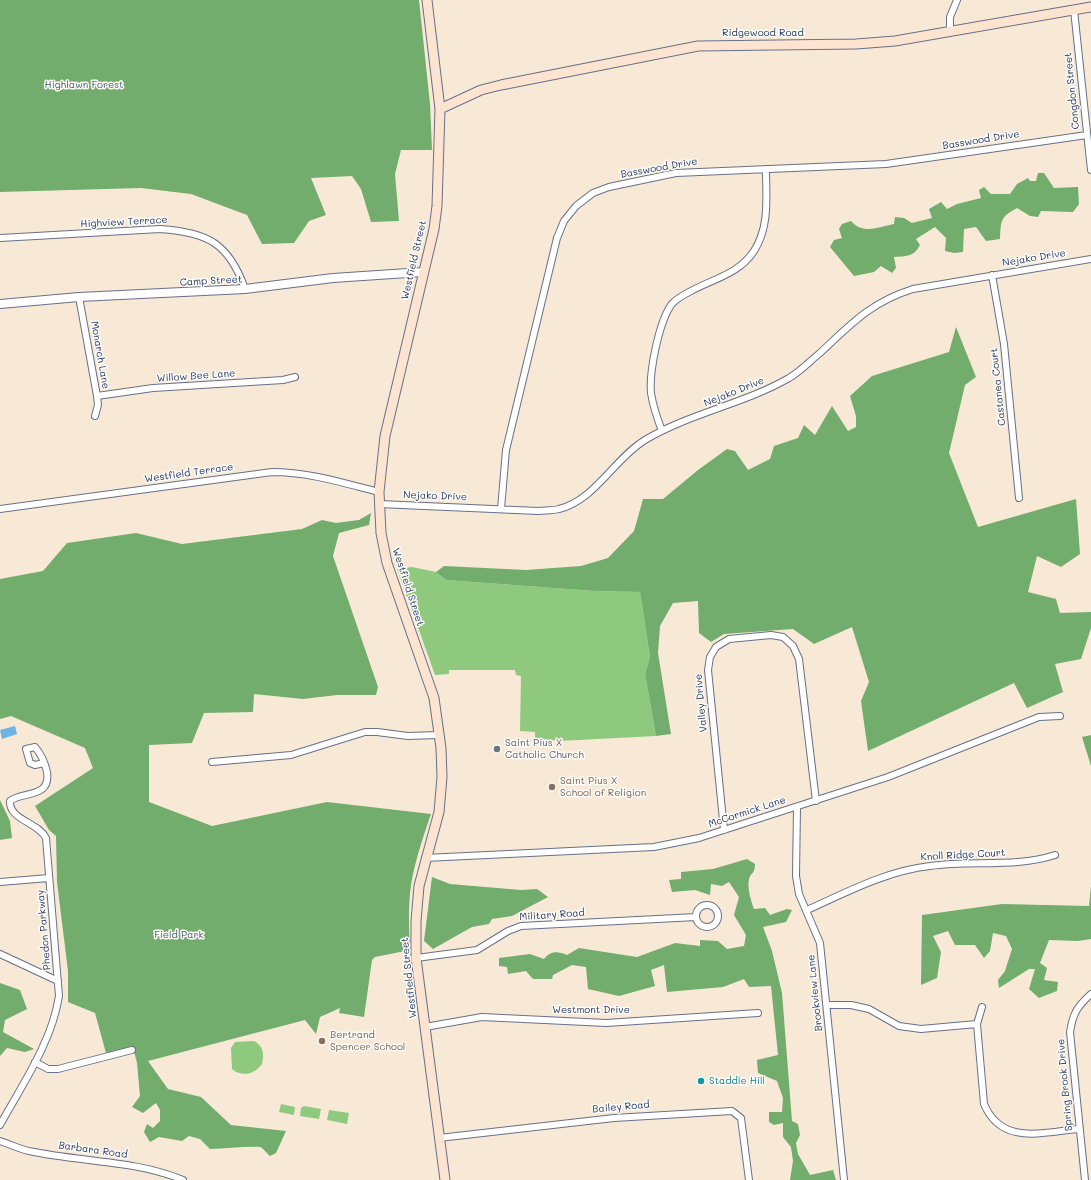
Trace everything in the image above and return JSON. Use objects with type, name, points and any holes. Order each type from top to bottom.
[{"type":"main road","name":"Westfield Street","points":[[427,0],[440,109],[437,206],[434,229],[385,436],[378,492],[381,533],[387,563],[433,693],[438,718],[438,735],[442,764],[439,812],[425,858],[419,886],[416,921],[416,958],[445,1180]]},
{"type":"main road","name":"Ridgewood Road","points":[[440,109],[481,90],[501,85],[698,46],[856,44],[895,41],[1091,7]]},
{"type":"street","points":[[950,31],[950,17],[957,0]]},
{"type":"street","name":"Congdon Street","points":[[1074,10],[1091,170]]},
{"type":"street","name":"Basswood Drive","points":[[501,508],[506,450],[557,238],[564,221],[576,206],[593,193],[609,187],[683,172],[886,164],[1087,135]]},
{"type":"street","points":[[662,431],[655,412],[651,392],[651,372],[664,321],[672,304],[690,291],[725,276],[743,264],[753,252],[763,234],[766,212],[766,169]]},
{"type":"street","name":"Highview Terrace","points":[[0,238],[160,229],[179,230],[217,244],[228,253],[245,289]]},
{"type":"street","name":"Nejako Drive","points":[[379,504],[545,510],[559,509],[577,501],[592,489],[628,452],[662,431],[770,389],[791,377],[864,312],[893,295],[913,288],[1091,259]]},
{"type":"street","name":"Camp Street","points":[[0,304],[79,297],[245,289],[333,278],[423,272]]},
{"type":"street","name":"Castanea Court","points":[[992,275],[1004,344],[1019,498]]},
{"type":"street","name":"Monarch Lane","points":[[79,297],[97,396],[98,405],[96,416]]},
{"type":"street","name":"Willow Bee Lane","points":[[97,396],[153,388],[284,380],[295,376]]},
{"type":"street","name":"Westfield Terrace","points":[[0,508],[272,472],[309,474],[378,492]]},
{"type":"street","name":"Valley Drive","points":[[724,830],[708,670],[710,657],[716,647],[729,639],[771,635],[783,637],[793,646],[799,659],[816,801]]},
{"type":"street","name":"McCormick Lane","points":[[425,858],[654,847],[699,838],[888,777],[1039,717],[1060,716]]},
{"type":"street","points":[[212,762],[291,755],[365,732],[408,736],[438,735]]},
{"type":"street","name":"Phedon Parkway","points":[[0,1125],[34,1062],[56,1012],[59,996],[46,838],[42,832],[12,812],[10,806],[10,801],[13,798],[36,793],[42,789],[48,777],[44,763]]},
{"type":"street","name":"Brookview Lane","points":[[797,807],[796,876],[800,894],[820,943],[844,1180]]},
{"type":"street","name":"Knoll Ridge Court","points":[[807,910],[863,884],[907,869],[931,866],[1025,862],[1055,855]]},
{"type":"street","points":[[0,882],[49,878]]},
{"type":"street","name":"Military Road","points":[[416,958],[477,950],[508,931],[521,926],[696,917]]},
{"type":"street","points":[[0,954],[58,981]]},
{"type":"street","name":"Spring Brook Drive","points":[[1085,1180],[1070,1032],[1073,1016],[1079,1006],[1091,994]]},
{"type":"street","points":[[827,1005],[851,1005],[869,1009],[898,1026],[920,1029],[976,1024]]},
{"type":"street","points":[[982,1007],[976,1024],[984,1104],[989,1116],[1009,1132],[1024,1134],[1079,1129]]},
{"type":"street","name":"Westmont Drive","points":[[426,1027],[482,1017],[606,1023],[758,1013]]},
{"type":"street","points":[[34,1062],[48,1069],[58,1069],[132,1050]]},
{"type":"street","name":"Bailey Road","points":[[439,1138],[614,1118],[732,1111],[741,1118],[748,1180]]},
{"type":"street","name":"Barbara Road","points":[[0,1141],[27,1150],[64,1157],[145,1167],[164,1172],[183,1180]]},
{"type":"green space","name":"Highlawn Forest","points":[[0,0],[419,0],[430,104],[432,150],[401,150],[395,174],[399,221],[371,222],[361,189],[352,176],[311,178],[326,215],[309,221],[294,243],[262,244],[247,215],[191,194],[141,188],[0,192]]},
{"type":"green space","points":[[1038,173],[1044,173],[1054,188],[1078,187],[1079,204],[1073,212],[1041,211],[1038,217],[1030,216],[1017,208],[1007,214],[1002,220],[1000,239],[986,241],[976,227],[964,229],[963,252],[954,253],[945,251],[946,238],[935,227],[916,239],[920,245],[915,252],[909,255],[894,257],[896,268],[892,273],[881,266],[874,272],[854,276],[830,247],[834,240],[842,238],[839,229],[842,224],[851,221],[861,228],[871,229],[894,224],[895,217],[904,218],[912,223],[932,218],[929,209],[941,202],[947,209],[957,204],[981,198],[979,190],[984,187],[991,194],[1010,194],[1017,184],[1028,178],[1030,181],[1036,181]]},
{"type":"green space","points":[[956,327],[976,377],[965,385],[949,453],[978,527],[1076,499],[1080,554],[1061,567],[1037,556],[1028,592],[1056,599],[1060,613],[1091,612],[1091,628],[1081,659],[1055,664],[1063,692],[1027,708],[1014,683],[868,751],[861,701],[869,682],[852,627],[814,644],[793,629],[724,634],[711,642],[699,633],[698,601],[673,603],[660,626],[658,653],[671,734],[656,736],[645,674],[650,657],[640,592],[594,591],[446,580],[436,572],[444,566],[526,570],[581,566],[608,558],[634,531],[643,499],[663,499],[698,470],[727,449],[735,451],[748,470],[770,459],[774,446],[798,438],[804,425],[815,435],[832,406],[848,431],[856,427],[856,416],[850,396],[872,376],[949,352]]},
{"type":"green space","name":"Field Park","points":[[371,513],[369,525],[339,533],[333,556],[378,687],[376,695],[337,695],[303,699],[254,694],[253,712],[204,713],[192,743],[149,745],[149,802],[212,826],[327,802],[431,814],[422,840],[411,885],[409,909],[410,950],[375,957],[372,960],[364,1017],[339,1013],[340,1008],[320,1017],[316,1034],[305,1020],[148,1061],[168,1089],[201,1097],[231,1125],[286,1131],[276,1153],[270,1156],[261,1147],[210,1149],[200,1139],[189,1136],[182,1141],[159,1137],[150,1142],[144,1132],[147,1124],[153,1128],[160,1121],[160,1110],[156,1103],[143,1113],[132,1107],[140,1096],[137,1063],[133,1047],[106,1053],[95,1013],[68,1002],[68,971],[57,882],[56,836],[49,830],[35,806],[93,768],[85,748],[11,716],[0,719],[0,579],[43,571],[67,543],[136,533],[182,544],[302,529],[322,520],[336,523],[359,520]]},
{"type":"green space","points":[[412,567],[436,572],[446,580],[594,591],[640,592],[650,657],[645,674],[656,736],[559,741],[535,738],[535,732],[520,731],[521,676],[516,675],[515,670],[449,670],[449,674],[435,675],[397,569]]},
{"type":"green space","points":[[1091,735],[1091,766],[1082,737]]},
{"type":"green space","points":[[0,800],[10,821],[12,838],[0,840]]},
{"type":"green space","points":[[747,859],[755,864],[754,871],[749,879],[750,894],[754,909],[765,908],[770,915],[787,909],[792,910],[786,922],[763,927],[772,951],[782,993],[792,1121],[798,1124],[800,1135],[796,1143],[798,1154],[810,1175],[833,1170],[836,1180],[790,1180],[793,1161],[791,1147],[783,1137],[783,1123],[774,1125],[769,1122],[769,1112],[782,1112],[783,1098],[777,1081],[758,1073],[757,1060],[778,1055],[771,986],[749,987],[744,979],[723,987],[667,992],[664,965],[651,970],[655,986],[619,996],[588,989],[586,967],[572,965],[553,975],[552,979],[533,979],[526,971],[508,974],[507,967],[499,966],[499,958],[530,954],[544,959],[552,953],[557,952],[567,955],[579,948],[637,957],[675,943],[700,946],[700,940],[718,941],[727,949],[744,946],[746,935],[734,915],[739,897],[729,882],[722,886],[711,884],[710,895],[695,890],[672,892],[669,880],[681,879],[681,872],[713,869]]},
{"type":"green space","points":[[432,877],[450,884],[521,890],[537,889],[548,897],[512,916],[492,919],[489,924],[472,927],[433,949],[424,941]]},
{"type":"green space","points":[[1091,886],[1091,939],[1078,941],[1049,940],[1040,963],[1047,968],[1044,980],[1058,982],[1057,991],[1039,998],[1029,989],[1035,969],[1029,969],[999,988],[998,980],[1005,971],[1012,949],[1006,936],[993,933],[990,951],[984,958],[975,945],[955,945],[948,931],[933,936],[941,952],[937,978],[921,985],[922,915],[1002,904],[1089,906]]},
{"type":"green space","points":[[0,983],[20,990],[27,1009],[5,1020],[3,1032],[34,1049],[25,1052],[7,1048],[0,1056]]},
{"type":"green space","points":[[254,1041],[260,1045],[263,1057],[262,1064],[252,1073],[244,1074],[236,1072],[232,1069],[231,1048],[235,1042]]},
{"type":"green space","points":[[281,1104],[295,1107],[294,1115],[279,1112]]},
{"type":"green space","points":[[304,1106],[321,1109],[319,1119],[300,1116],[301,1108]]},
{"type":"green space","points":[[329,1110],[349,1113],[347,1124],[327,1120]]},
{"type":"water","points":[[15,726],[17,734],[2,739],[0,730]]},
{"type":"place","name":"Saint Pius X Catholic Church","points":[[497,749]]},
{"type":"place","name":"Saint Pius X School of Religion","points":[[552,787]]},
{"type":"place","name":"Bertrand Spencer School","points":[[322,1041]]},
{"type":"place","name":"Staddle Hill","points":[[701,1081]]}]
